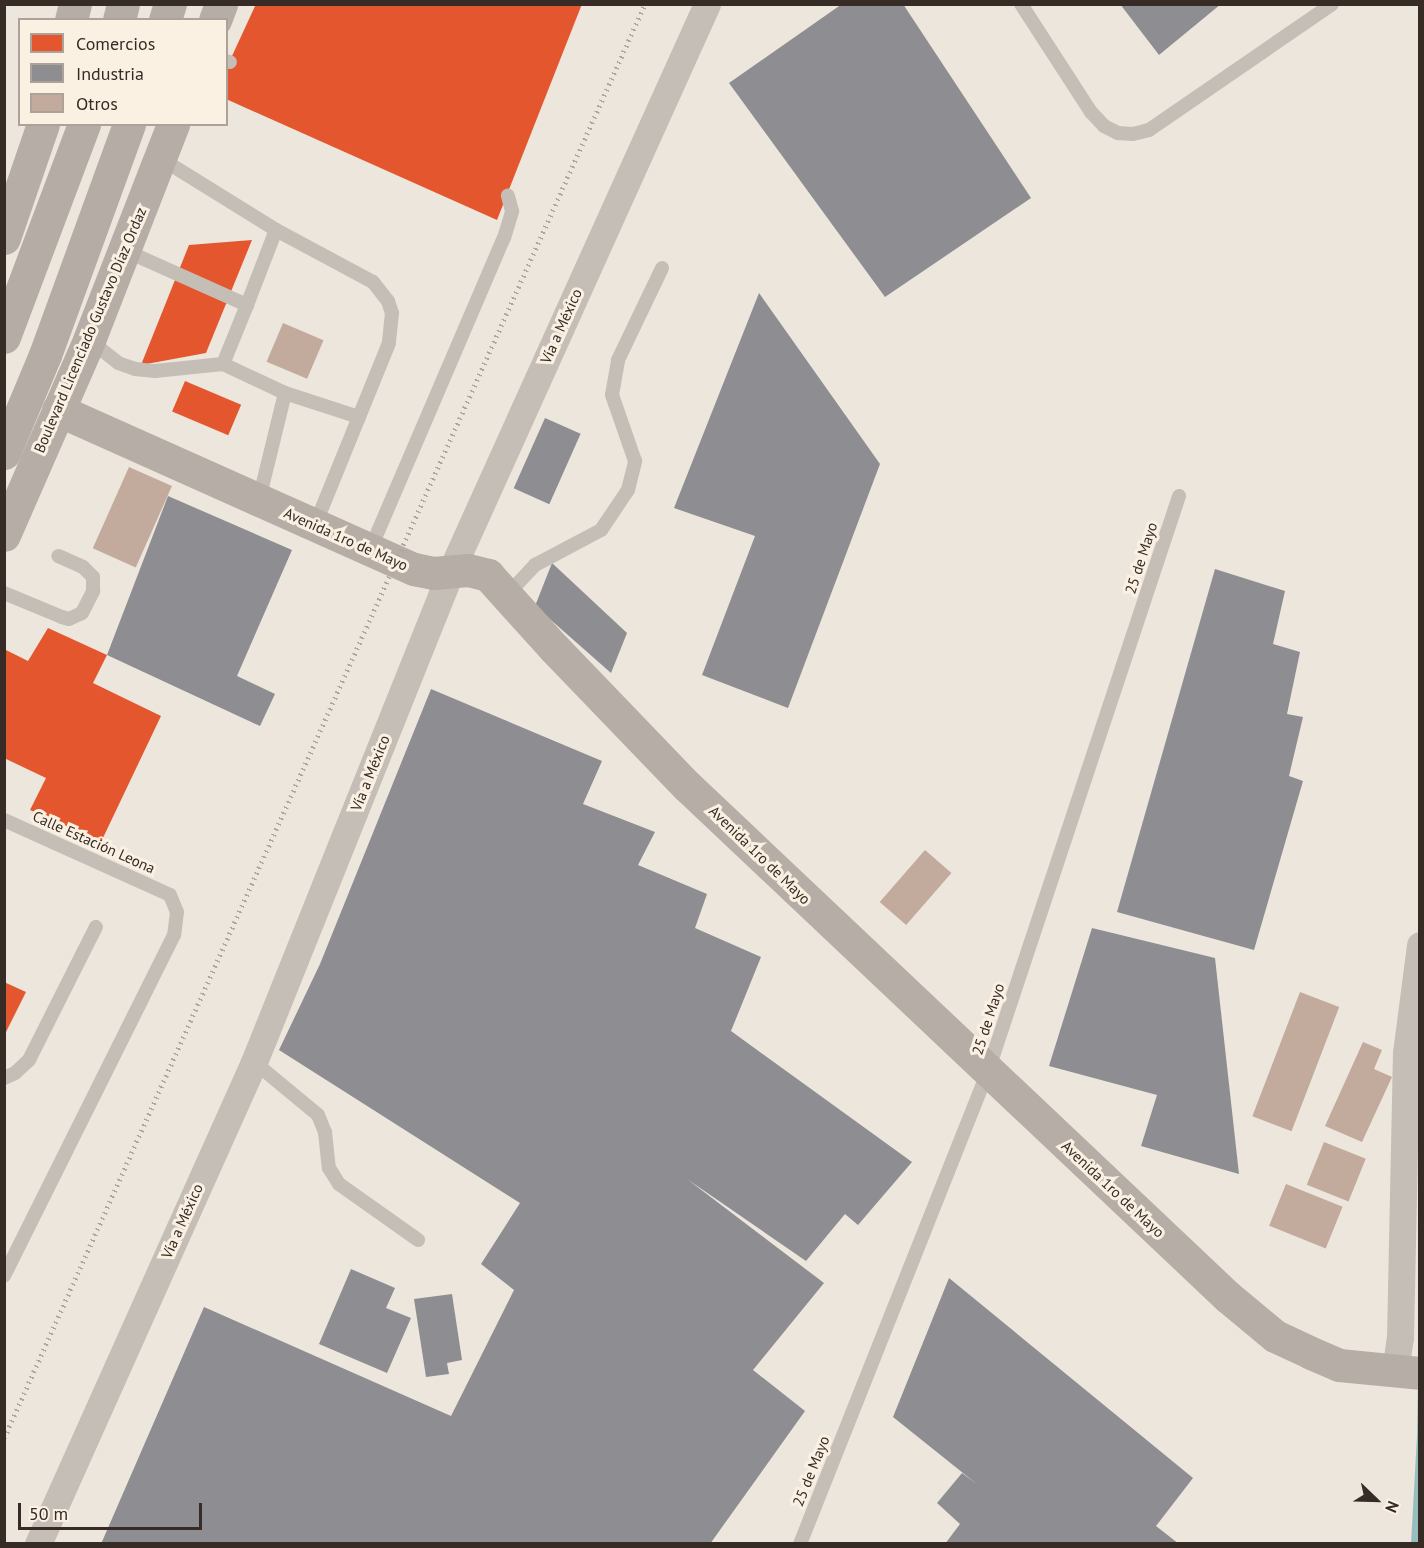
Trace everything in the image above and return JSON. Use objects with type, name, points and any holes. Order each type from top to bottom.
[{"type":"main road","points":[[4,337],[83,126]]},
{"type":"main road","name":"Boulevard Licenciado Gustavo Díaz Ordaz","points":[[4,453],[45,355],[128,126]]},
{"type":"street","name":"Vía a México","points":[[38,1544],[254,1062],[451,571],[707,4]]},
{"type":"street","points":[[4,238],[42,126]]},
{"type":"street","name":"Boulevard Licenciado Gustavo Díaz Ordaz","points":[[4,535],[89,340],[172,126]]},
{"type":"street","name":"Avenida 1ro de Mayo","points":[[58,410],[414,569],[433,573],[468,570],[488,575],[687,786],[1228,1297],[1275,1336],[1339,1365],[1407,1373]]},
{"type":"street","points":[[1407,1373],[1400,1338],[1406,1053],[1419,945]]},
{"type":"lane","points":[[1021,4],[1091,112],[1104,126],[1118,133],[1133,134],[1149,130],[1332,4]]},
{"type":"lane","points":[[160,158],[276,230],[373,282],[388,301],[392,313],[389,343],[315,525]]},
{"type":"lane","points":[[370,550],[504,238],[512,211],[508,196]]},
{"type":"lane","points":[[223,364],[276,230]]},
{"type":"lane","points":[[124,250],[247,305]]},
{"type":"lane","points":[[507,595],[535,565],[602,530],[628,490],[635,461],[612,395],[618,360],[662,268]]},
{"type":"lane","points":[[89,340],[118,363],[135,369],[155,371],[223,364],[285,393],[359,417]]},
{"type":"lane","points":[[260,500],[285,393]]},
{"type":"lane","name":"25 de Mayo","points":[[800,1544],[988,1071],[1179,496]]},
{"type":"lane","points":[[4,593],[62,617],[76,617],[82,613],[90,599],[94,584],[93,577],[83,567],[58,556]]},
{"type":"lane","name":"Calle Estación Leona","points":[[4,820],[170,895],[177,912],[174,935],[4,1276]]},
{"type":"lane","points":[[4,1078],[29,1060],[96,927]]},
{"type":"lane","points":[[254,1062],[318,1115],[325,1132],[329,1168],[339,1184],[418,1240]]},
{"type":"water","points":[[1419,1322],[1420,1543],[1411,1544],[1417,1436]]},
{"type":"building: Comercios","points":[[256,4],[582,4],[497,220],[228,100],[228,65]]},
{"type":"building: Comercios","points":[[252,240],[206,353],[141,365],[189,245]]},
{"type":"building: Comercios","points":[[185,381],[241,405],[228,435],[172,411]]},
{"type":"building: Comercios","points":[[48,628],[107,655],[93,683],[161,716],[101,842],[30,810],[46,778],[4,758],[4,649],[28,661]]},
{"type":"building: Comercios","points":[[4,982],[26,992],[4,1036]]},
{"type":"building: Industria","points":[[842,4],[903,4],[1031,198],[885,297],[729,83]]},
{"type":"building: Industria","points":[[1120,4],[1221,4],[1159,55]]},
{"type":"building: Industria","points":[[759,293],[880,464],[788,708],[702,675],[755,536],[674,508]]},
{"type":"building: Industria","points":[[545,418],[581,434],[549,504],[514,488]]},
{"type":"building: Industria","points":[[168,496],[292,550],[237,676],[275,694],[260,726],[107,655]]},
{"type":"building: Industria","points":[[552,563],[627,633],[611,673],[535,606]]},
{"type":"building: Industria","points":[[1215,569],[1285,591],[1273,644],[1300,652],[1287,714],[1303,717],[1289,776],[1303,781],[1254,950],[1117,912]]},
{"type":"building: Industria","points":[[431,689],[602,761],[583,804],[655,832],[638,865],[707,894],[695,928],[761,957],[731,1031],[912,1162],[858,1225],[845,1214],[806,1261],[687,1179],[824,1283],[753,1370],[805,1411],[710,1544],[101,1544],[204,1307],[451,1416],[514,1290],[481,1264],[520,1203],[279,1050],[320,964]]},
{"type":"building: Industria","points":[[1092,928],[1215,958],[1239,1174],[1141,1146],[1157,1095],[1049,1066]]},
{"type":"building: Industria","points":[[351,1269],[395,1288],[386,1308],[411,1318],[387,1373],[319,1344]]},
{"type":"building: Industria","points":[[949,1278],[1193,1478],[1156,1526],[1179,1544],[945,1544],[960,1524],[937,1503],[962,1473],[978,1485],[893,1417]]},
{"type":"building: Industria","points":[[452,1294],[462,1360],[447,1363],[449,1374],[426,1377],[414,1299]]},
{"type":"building: Otros","points":[[283,323],[324,340],[307,379],[267,362]]},
{"type":"building: Otros","points":[[129,467],[172,486],[136,567],[93,548]]},
{"type":"building: Otros","points":[[925,850],[951,873],[906,925],[880,902]]},
{"type":"building: Otros","points":[[1300,992],[1339,1007],[1292,1131],[1252,1116]]},
{"type":"building: Otros","points":[[1363,1042],[1382,1050],[1374,1069],[1392,1077],[1362,1142],[1325,1126]]},
{"type":"building: Otros","points":[[1324,1142],[1366,1159],[1348,1202],[1307,1185]]},
{"type":"building: Otros","points":[[1286,1184],[1343,1207],[1326,1249],[1269,1226]]},
{"type":"railway","points":[[4,1438],[645,4]]}]
